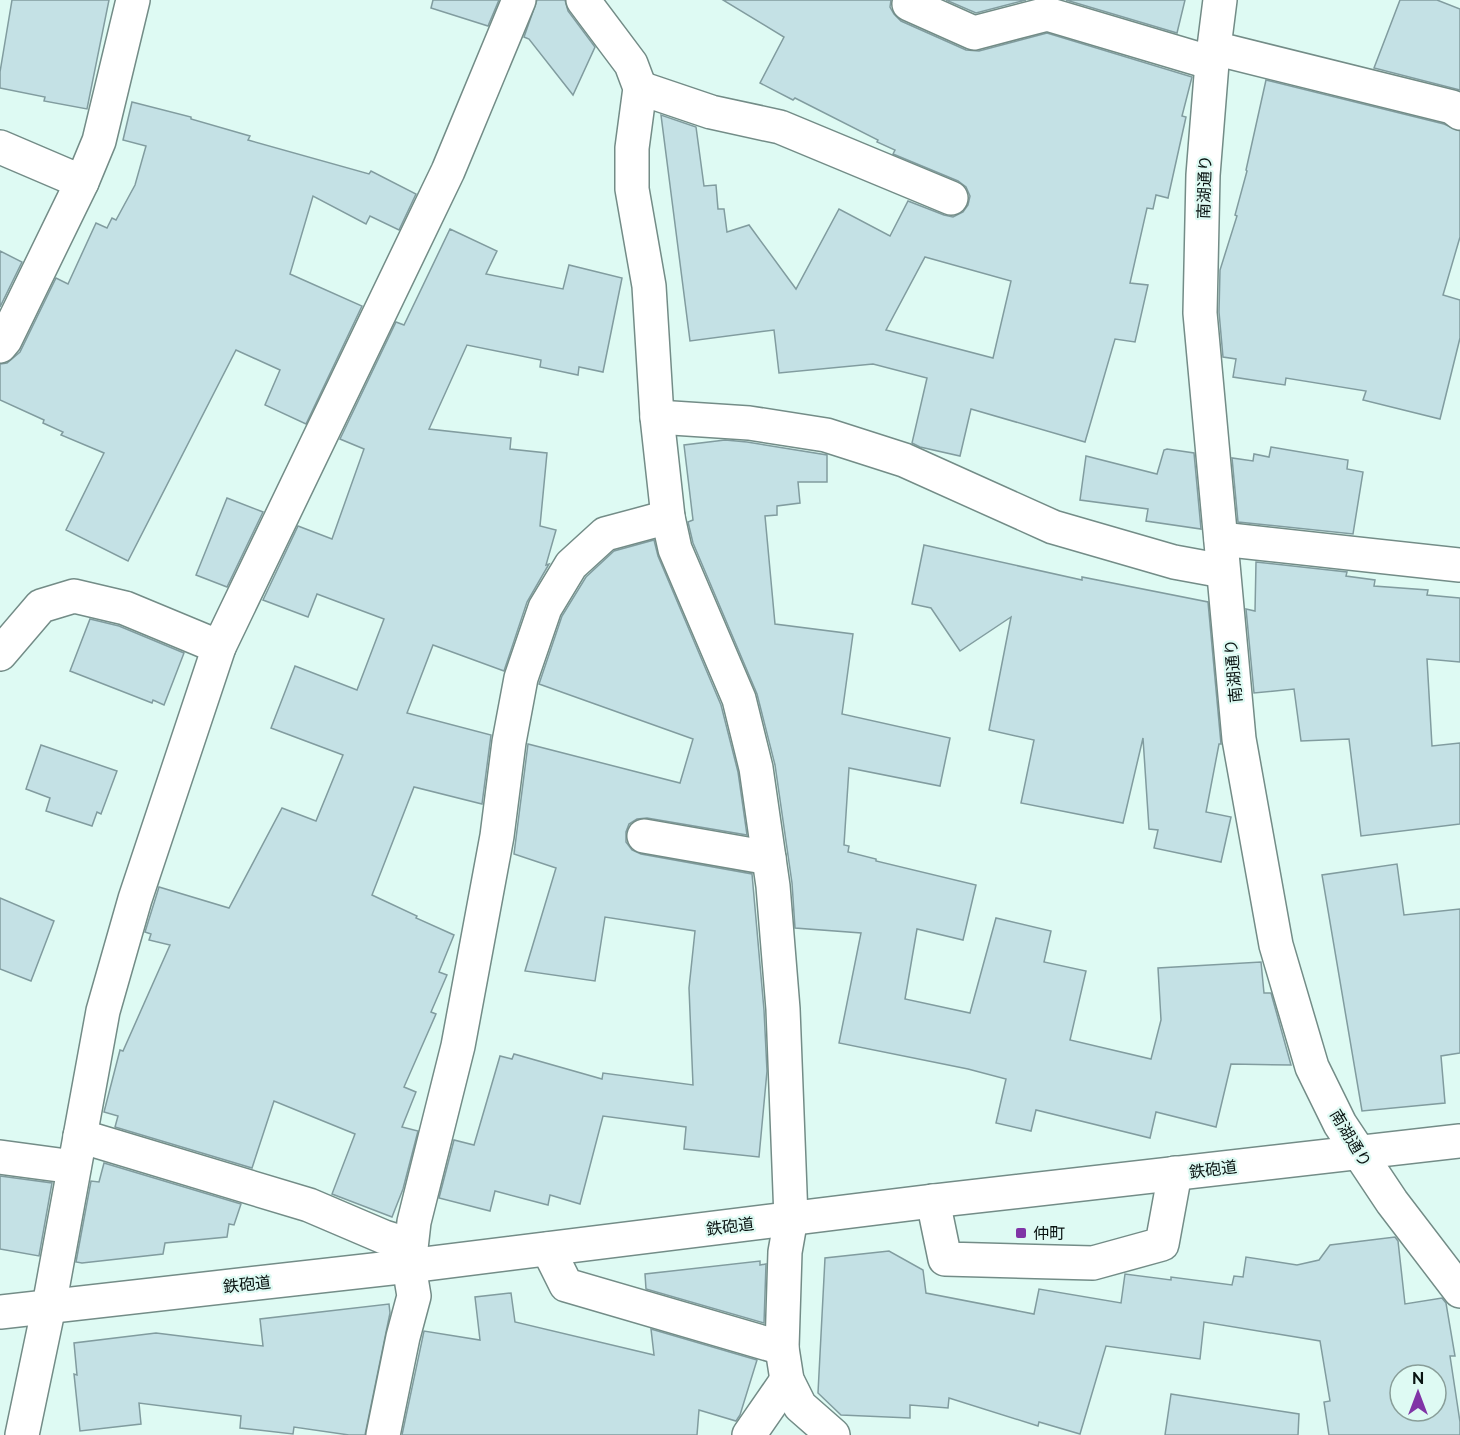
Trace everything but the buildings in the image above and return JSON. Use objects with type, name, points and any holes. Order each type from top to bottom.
[{"type":"street","points":[[0,346],[82,182],[99,141],[133,0]]},
{"type":"street","points":[[22,1435],[49,1306],[103,1011],[135,898],[219,647],[448,171],[519,0]]},
{"type":"street","points":[[583,0],[631,64],[640,88],[632,148],[632,189],[648,286],[657,417],[668,517],[675,549],[739,699],[756,768],[769,858],[783,1009],[791,1218],[785,1252],[782,1348],[787,1380],[800,1406],[833,1435]]},
{"type":"street","name":"南湖通り","points":[[1220,0],[1203,175],[1200,313],[1239,739],[1276,945],[1312,1067],[1340,1124],[1392,1202],[1460,1291]]},
{"type":"street","points":[[909,4],[974,33],[1047,14],[1213,56],[1452,107],[1460,113]]},
{"type":"street","points":[[640,88],[711,112],[780,127],[951,198]]},
{"type":"street","points":[[0,147],[82,182]]},
{"type":"street","points":[[657,417],[749,423],[826,435],[904,460],[1053,527],[1174,562],[1223,571]]},
{"type":"street","points":[[382,1435],[414,1296],[410,1256],[414,1222],[458,1046],[497,836],[509,742],[521,678],[545,608],[571,565],[605,534],[668,517]]},
{"type":"street","points":[[1221,539],[1460,565]]},
{"type":"street","points":[[0,654],[41,606],[74,596],[125,608],[219,647]]},
{"type":"street","points":[[644,836],[769,858]]},
{"type":"street","name":"鉄砲道","points":[[0,1312],[410,1256],[548,1248],[933,1201],[1460,1141]]},
{"type":"street","points":[[0,1157],[77,1152],[309,1205],[384,1237],[410,1256]]},
{"type":"street","points":[[933,1201],[945,1259],[1093,1263],[1162,1244],[1175,1173]]},
{"type":"street","points":[[548,1248],[566,1285],[782,1348]]},
{"type":"street","points":[[749,1435],[787,1380]]},
{"type":"place","name":"仲町","points":[[1021,1233]]}]
